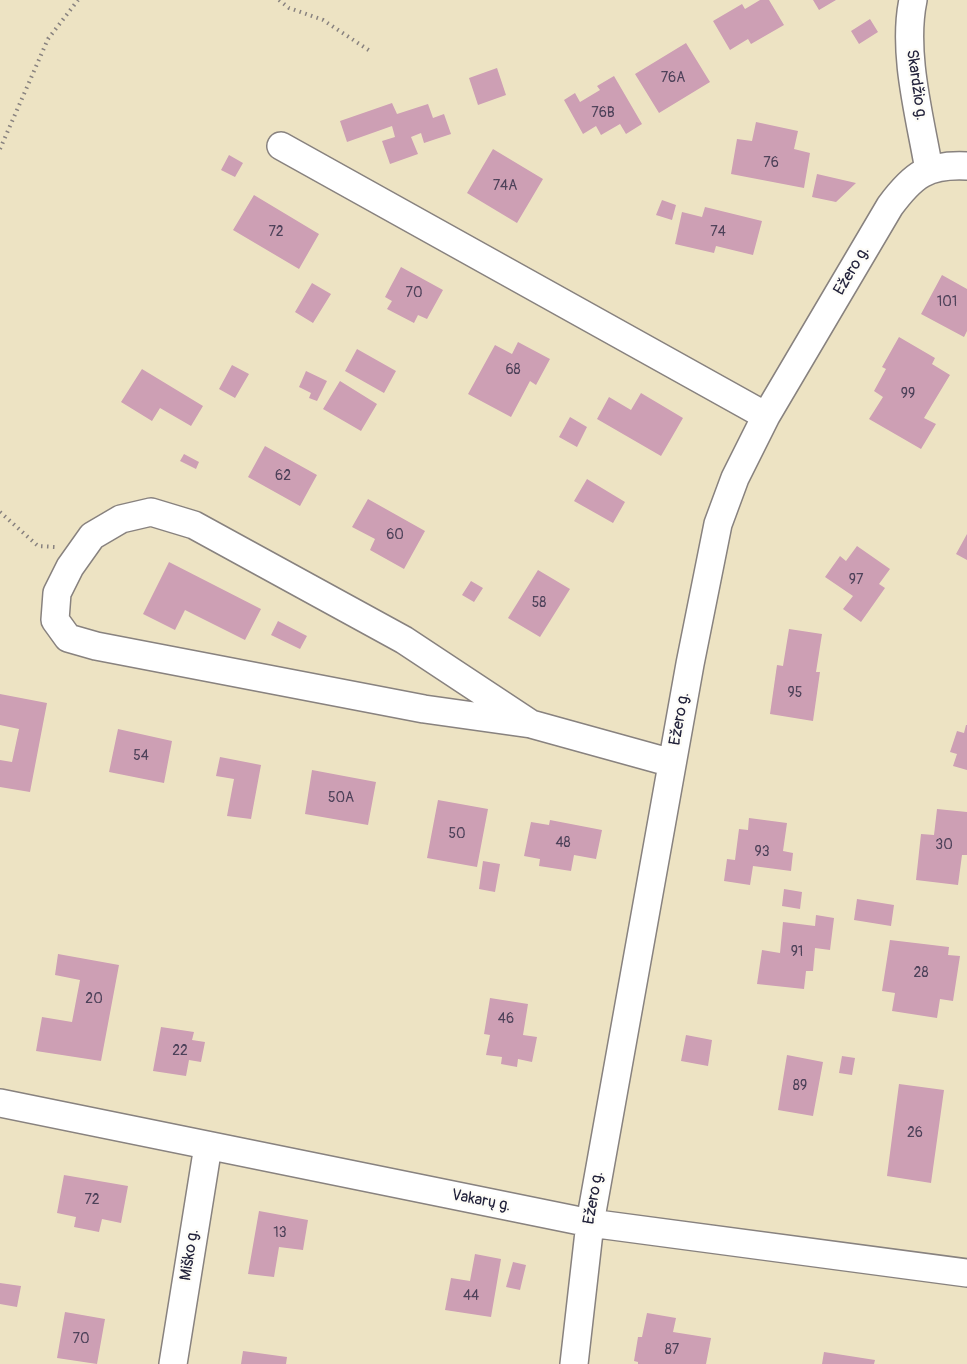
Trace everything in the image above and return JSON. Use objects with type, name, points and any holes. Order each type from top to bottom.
[{"type":"street","name":"Skardžio g.","points":[[913,0],[908,21],[914,85],[929,170]]},
{"type":"street","points":[[280,146],[766,416]]},
{"type":"street","name":"Ežero g.","points":[[574,1364],[590,1223],[672,763],[718,524],[735,478],[766,416],[890,206],[915,177],[947,165],[967,166]]},
{"type":"street","points":[[531,724],[404,640],[194,525],[151,512],[121,519],[92,536],[70,567],[57,593],[56,620],[68,638],[96,646],[412,707],[531,724],[672,763]]},
{"type":"street","name":"Vakarų g.","points":[[0,1103],[590,1223],[967,1273]]},
{"type":"street","name":"Miško g.","points":[[173,1364],[208,1146]]},
{"type":"path","points":[[0,149],[48,39],[78,0]]},
{"type":"path","points":[[279,0],[289,8],[323,20],[370,51]]},
{"type":"path","points":[[0,512],[38,546],[51,546],[78,556]]},
{"type":"building","points":[[760,0],[769,0],[784,25],[751,44],[748,39],[730,50],[713,21],[742,4],[745,9]]},
{"type":"building","points":[[813,0],[836,0],[819,10]]},
{"type":"building","points":[[870,19],[878,32],[859,44],[851,31]]},
{"type":"building","points":[[686,43],[710,82],[659,113],[635,74]]},
{"type":"building","points":[[497,68],[506,95],[478,105],[469,78]]},
{"type":"building","points":[[614,76],[642,124],[626,134],[620,124],[601,135],[596,126],[583,134],[564,100],[575,93],[580,102],[600,90],[597,86]]},
{"type":"building","points":[[392,103],[397,114],[428,104],[433,118],[444,114],[451,134],[424,143],[421,133],[411,137],[418,154],[390,164],[382,141],[395,137],[392,126],[347,142],[340,121]]},
{"type":"building","points":[[756,122],[798,131],[794,149],[810,153],[804,188],[731,174],[737,139],[752,141]]},
{"type":"building","points":[[493,149],[543,179],[517,223],[467,193]]},
{"type":"building","points":[[229,155],[243,163],[235,177],[221,170]]},
{"type":"building","points":[[817,174],[856,183],[836,202],[812,197]]},
{"type":"building","points":[[254,195],[319,234],[299,269],[233,230]]},
{"type":"building","points":[[662,200],[676,205],[672,220],[656,215]]},
{"type":"building","points":[[705,207],[762,221],[753,255],[716,246],[714,253],[675,244],[682,212],[702,217]]},
{"type":"building","points":[[401,267],[443,290],[427,319],[418,315],[414,323],[387,309],[392,301],[385,297]]},
{"type":"building","points":[[942,275],[967,289],[967,331],[964,337],[921,314]]},
{"type":"building","points":[[312,283],[331,294],[313,323],[295,312]]},
{"type":"building","points":[[899,337],[935,358],[932,364],[950,375],[924,418],[936,424],[921,449],[869,419],[883,397],[874,391],[886,369],[882,367]]},
{"type":"building","points":[[518,342],[550,359],[536,385],[530,381],[511,417],[468,394],[495,345],[512,354]]},
{"type":"building","points":[[357,349],[396,371],[384,393],[345,371]]},
{"type":"building","points":[[232,365],[249,374],[235,398],[219,389]]},
{"type":"building","points":[[142,369],[203,406],[191,426],[160,408],[152,421],[121,402]]},
{"type":"building","points":[[306,371],[327,381],[317,401],[309,398],[311,393],[299,387]]},
{"type":"building","points":[[340,381],[377,404],[361,431],[323,409]]},
{"type":"building","points":[[641,393],[683,418],[661,456],[597,419],[609,397],[631,410]]},
{"type":"building","points":[[570,417],[587,427],[577,447],[559,437]]},
{"type":"building","points":[[265,446],[317,475],[300,506],[248,477]]},
{"type":"building","points":[[184,454],[199,462],[196,469],[180,461]]},
{"type":"building","points":[[587,479],[625,502],[613,523],[574,501]]},
{"type":"building","points":[[368,499],[425,531],[404,569],[370,550],[375,539],[352,527]]},
{"type":"building","points":[[967,534],[967,560],[956,554]]},
{"type":"building","points":[[857,546],[890,569],[879,584],[885,588],[861,622],[843,609],[853,596],[825,577],[840,556],[846,561]]},
{"type":"building","points":[[169,562],[261,609],[245,640],[185,610],[175,630],[143,614]]},
{"type":"building","points":[[538,570],[570,589],[540,637],[508,618]]},
{"type":"building","points":[[471,581],[483,588],[474,602],[462,595]]},
{"type":"building","points":[[278,621],[307,636],[300,649],[271,635]]},
{"type":"building","points":[[789,629],[822,634],[816,672],[820,672],[813,721],[770,714],[777,665],[783,666]]},
{"type":"building","points":[[0,694],[47,703],[30,792],[0,787],[0,760],[12,762],[19,729],[0,725]]},
{"type":"building","points":[[966,725],[967,770],[953,766],[957,754],[950,752],[957,731],[964,733]]},
{"type":"building","points":[[118,729],[172,741],[164,783],[109,772]]},
{"type":"building","points":[[220,757],[261,765],[251,819],[227,816],[234,779],[216,776]]},
{"type":"building","points":[[312,770],[376,782],[368,825],[305,814]]},
{"type":"building","points":[[438,800],[488,809],[477,867],[427,858]]},
{"type":"building","points":[[937,809],[967,812],[967,855],[962,855],[958,885],[916,880],[921,834],[934,835]]},
{"type":"building","points":[[749,818],[787,823],[783,851],[793,853],[791,871],[753,866],[750,885],[724,881],[727,859],[735,860],[739,829],[748,830]]},
{"type":"building","points":[[550,820],[602,830],[596,859],[574,855],[571,871],[539,866],[540,859],[524,856],[531,822],[549,825]]},
{"type":"building","points":[[483,861],[500,864],[495,892],[479,889]]},
{"type":"building","points":[[784,889],[802,892],[800,909],[782,906]]},
{"type":"building","points":[[857,899],[894,905],[891,926],[854,920]]},
{"type":"building","points":[[816,915],[834,918],[830,950],[815,948],[813,971],[806,971],[804,989],[757,984],[762,950],[780,953],[783,922],[815,926]]},
{"type":"building","points":[[890,940],[949,947],[948,955],[960,956],[953,1001],[940,999],[937,1018],[892,1011],[895,993],[882,991]]},
{"type":"building","points":[[58,954],[119,965],[101,1061],[36,1051],[42,1017],[72,1022],[80,980],[55,975]]},
{"type":"building","points":[[490,998],[528,1004],[523,1035],[537,1037],[532,1062],[518,1059],[517,1067],[501,1064],[502,1057],[486,1055],[490,1035],[484,1034]]},
{"type":"building","points":[[161,1027],[194,1032],[192,1040],[205,1042],[201,1062],[189,1060],[186,1076],[153,1071]]},
{"type":"building","points":[[686,1035],[712,1040],[708,1066],[681,1061]]},
{"type":"building","points":[[787,1055],[823,1062],[813,1116],[778,1110]]},
{"type":"building","points":[[842,1056],[855,1058],[852,1075],[839,1073]]},
{"type":"building","points":[[899,1084],[944,1090],[931,1183],[887,1176]]},
{"type":"building","points":[[64,1175],[128,1186],[121,1223],[102,1219],[99,1232],[74,1227],[76,1217],[57,1213]]},
{"type":"building","points":[[259,1211],[308,1220],[303,1250],[279,1247],[274,1277],[248,1274]]},
{"type":"building","points":[[475,1254],[501,1259],[491,1317],[445,1310],[451,1278],[470,1281]]},
{"type":"building","points":[[513,1262],[526,1265],[520,1290],[506,1287]]},
{"type":"building","points":[[0,1283],[21,1286],[17,1307],[0,1304]]},
{"type":"building","points":[[65,1312],[105,1319],[97,1364],[57,1358]]},
{"type":"building","points":[[647,1313],[676,1318],[673,1332],[711,1338],[706,1364],[638,1364],[634,1361],[638,1337],[642,1337]]},
{"type":"building","points":[[243,1351],[287,1357],[286,1364],[241,1364]]},
{"type":"building","points":[[824,1352],[875,1360],[874,1364],[822,1364]]}]
